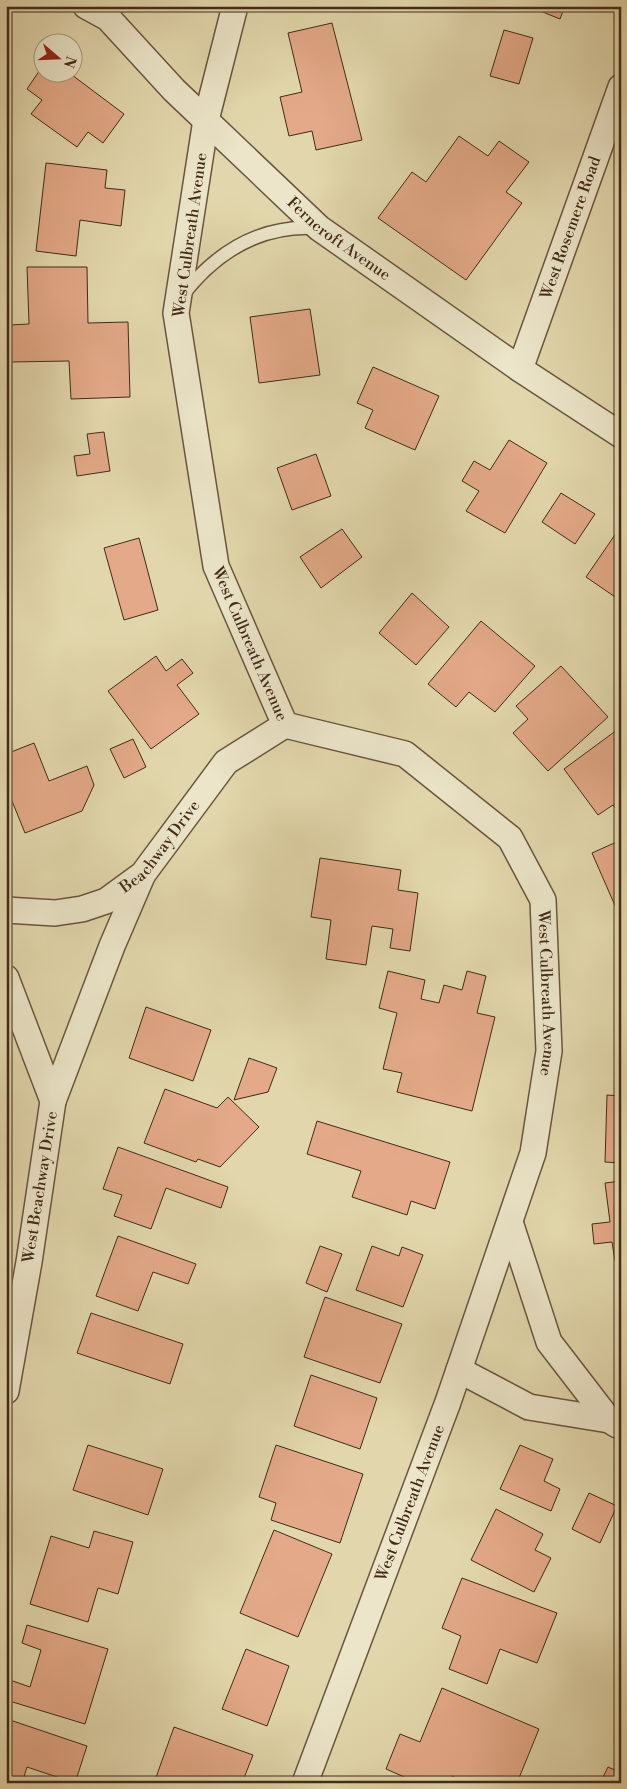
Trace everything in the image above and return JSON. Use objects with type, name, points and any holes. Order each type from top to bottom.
[{"type":"street","name":"Ferncroft Avenue","points":[[86,6],[108,18],[174,90],[319,228],[520,369],[621,435]]},
{"type":"street","name":"West Culbreath Avenue","points":[[235,6],[206,120],[176,314],[216,566],[285,725],[405,754],[510,838],[543,900],[549,1051],[533,1153],[459,1370],[305,1783]]},
{"type":"street","name":"West Rosemere Road","points":[[520,369],[621,87]]},
{"type":"street","name":"Beachway Drive","points":[[6,910],[55,913],[82,909],[106,901],[143,874],[226,762],[285,725]]},
{"type":"street","name":"West Beachway Drive","points":[[6,1391],[29,1262],[53,1101],[112,946],[143,874]]},
{"type":"street","name":"West Beachway Drive","points":[[6,978],[53,1101]]},
{"type":"street","points":[[510,1222],[549,1342],[615,1424]]},
{"type":"street","points":[[459,1370],[529,1406],[615,1424]]},
{"type":"lane","points":[[178,303],[182,295],[221,256],[262,234],[296,227],[319,228]]},
{"type":"building","points":[[528,6],[565,6],[560,19]]},
{"type":"building","points":[[332,23],[362,140],[316,150],[312,131],[289,136],[280,97],[302,92],[288,33]]},
{"type":"building","points":[[504,30],[533,38],[519,84],[490,76]]},
{"type":"building","points":[[32,82],[81,82],[124,114],[103,143],[88,132],[77,147],[31,114],[42,100],[27,89]]},
{"type":"building","points":[[459,136],[488,156],[499,141],[529,162],[506,192],[522,203],[466,280],[378,218],[412,172],[426,182]]},
{"type":"building","points":[[46,163],[107,170],[105,188],[125,190],[121,226],[80,220],[76,256],[36,251]]},
{"type":"building","points":[[27,267],[87,267],[88,323],[128,322],[130,397],[71,399],[69,361],[10,362],[9,325],[29,324]]},
{"type":"building","points":[[310,309],[320,375],[259,383],[250,317]]},
{"type":"building","points":[[373,367],[439,396],[415,450],[365,428],[373,410],[357,403]]},
{"type":"building","points":[[104,432],[110,471],[77,476],[74,456],[90,454],[87,434]]},
{"type":"building","points":[[509,440],[547,463],[505,533],[466,511],[479,491],[462,481],[474,461],[490,470]]},
{"type":"building","points":[[316,454],[331,496],[292,510],[277,468]]},
{"type":"building","points":[[561,493],[595,514],[575,544],[542,522]]},
{"type":"building","points":[[621,526],[621,601],[586,577]]},
{"type":"building","points":[[342,529],[362,557],[321,588],[300,557]]},
{"type":"building","points":[[139,538],[158,610],[124,620],[104,548]]},
{"type":"building","points":[[412,593],[449,627],[416,665],[379,633]]},
{"type":"building","points":[[481,621],[535,666],[495,712],[469,692],[456,707],[428,684]]},
{"type":"building","points":[[156,656],[166,671],[182,659],[193,673],[177,685],[199,714],[151,749],[108,691]]},
{"type":"building","points":[[561,666],[608,717],[548,771],[513,733],[528,719],[516,706]]},
{"type":"building","points":[[621,727],[621,815],[613,805],[598,815],[564,769]]},
{"type":"building","points":[[133,739],[146,767],[124,778],[110,749]]},
{"type":"building","points":[[34,743],[49,781],[87,766],[94,785],[82,811],[25,833],[10,796],[6,797],[6,754]]},
{"type":"building","points":[[621,840],[621,917],[620,917],[592,853]]},
{"type":"building","points":[[320,858],[401,870],[398,890],[418,893],[410,951],[390,948],[393,929],[372,926],[366,965],[326,959],[331,920],[311,917]]},
{"type":"building","points":[[388,971],[425,980],[421,999],[439,1003],[444,985],[462,990],[467,971],[486,976],[477,1013],[495,1017],[472,1111],[397,1092],[402,1073],[383,1069],[397,1013],[379,1008]]},
{"type":"building","points":[[146,1007],[211,1030],[193,1081],[129,1058]]},
{"type":"building","points":[[249,1058],[277,1068],[268,1092],[234,1100]]},
{"type":"building","points":[[165,1089],[217,1108],[228,1097],[259,1127],[220,1167],[198,1159],[196,1162],[144,1143]]},
{"type":"building","points":[[607,1095],[621,1096],[621,1163],[605,1162]]},
{"type":"building","points":[[317,1121],[450,1162],[435,1209],[411,1201],[407,1215],[352,1197],[361,1171],[307,1154]]},
{"type":"building","points":[[118,1147],[228,1187],[221,1208],[166,1188],[151,1229],[114,1216],[122,1195],[103,1189]]},
{"type":"building","points":[[621,1181],[621,1261],[615,1261],[612,1242],[594,1244],[592,1224],[610,1222],[605,1183]]},
{"type":"building","points":[[118,1236],[196,1264],[188,1284],[153,1272],[138,1311],[96,1296]]},
{"type":"building","points":[[320,1246],[342,1254],[327,1292],[306,1283]]},
{"type":"building","points":[[372,1246],[399,1256],[402,1247],[423,1255],[403,1307],[356,1290]]},
{"type":"building","points":[[325,1297],[402,1324],[380,1383],[304,1357]]},
{"type":"building","points":[[91,1313],[183,1344],[170,1384],[77,1353]]},
{"type":"building","points":[[311,1375],[377,1398],[360,1449],[294,1426]]},
{"type":"building","points":[[88,1445],[163,1469],[148,1515],[73,1490]]},
{"type":"building","points":[[276,1445],[363,1474],[340,1543],[271,1520],[276,1503],[259,1497]]},
{"type":"building","points":[[520,1445],[553,1459],[544,1481],[560,1489],[551,1511],[500,1489]]},
{"type":"building","points":[[589,1493],[617,1506],[600,1543],[572,1529]]},
{"type":"building","points":[[496,1509],[543,1534],[535,1550],[551,1558],[534,1592],[471,1560]]},
{"type":"building","points":[[274,1530],[332,1554],[298,1637],[240,1613]]},
{"type":"building","points":[[94,1531],[133,1542],[118,1594],[98,1588],[88,1622],[30,1604],[51,1536],[89,1548]]},
{"type":"building","points":[[462,1578],[557,1613],[537,1663],[500,1649],[487,1684],[449,1669],[461,1636],[442,1628]]},
{"type":"building","points":[[27,1625],[108,1649],[85,1724],[6,1700],[10,1680],[30,1687],[41,1650],[22,1643]]},
{"type":"building","points":[[246,1649],[289,1666],[267,1726],[222,1709]]},
{"type":"building","points":[[442,1688],[539,1729],[517,1783],[469,1783],[452,1776],[448,1783],[418,1783],[386,1769],[400,1734],[420,1742]]},
{"type":"building","points":[[10,1720],[87,1746],[75,1783],[27,1767],[22,1783],[6,1783],[6,1731]]},
{"type":"building","points":[[174,1727],[253,1755],[242,1783],[154,1783]]},
{"type":"building","points":[[608,1767],[621,1773],[621,1783],[600,1783]]}]
